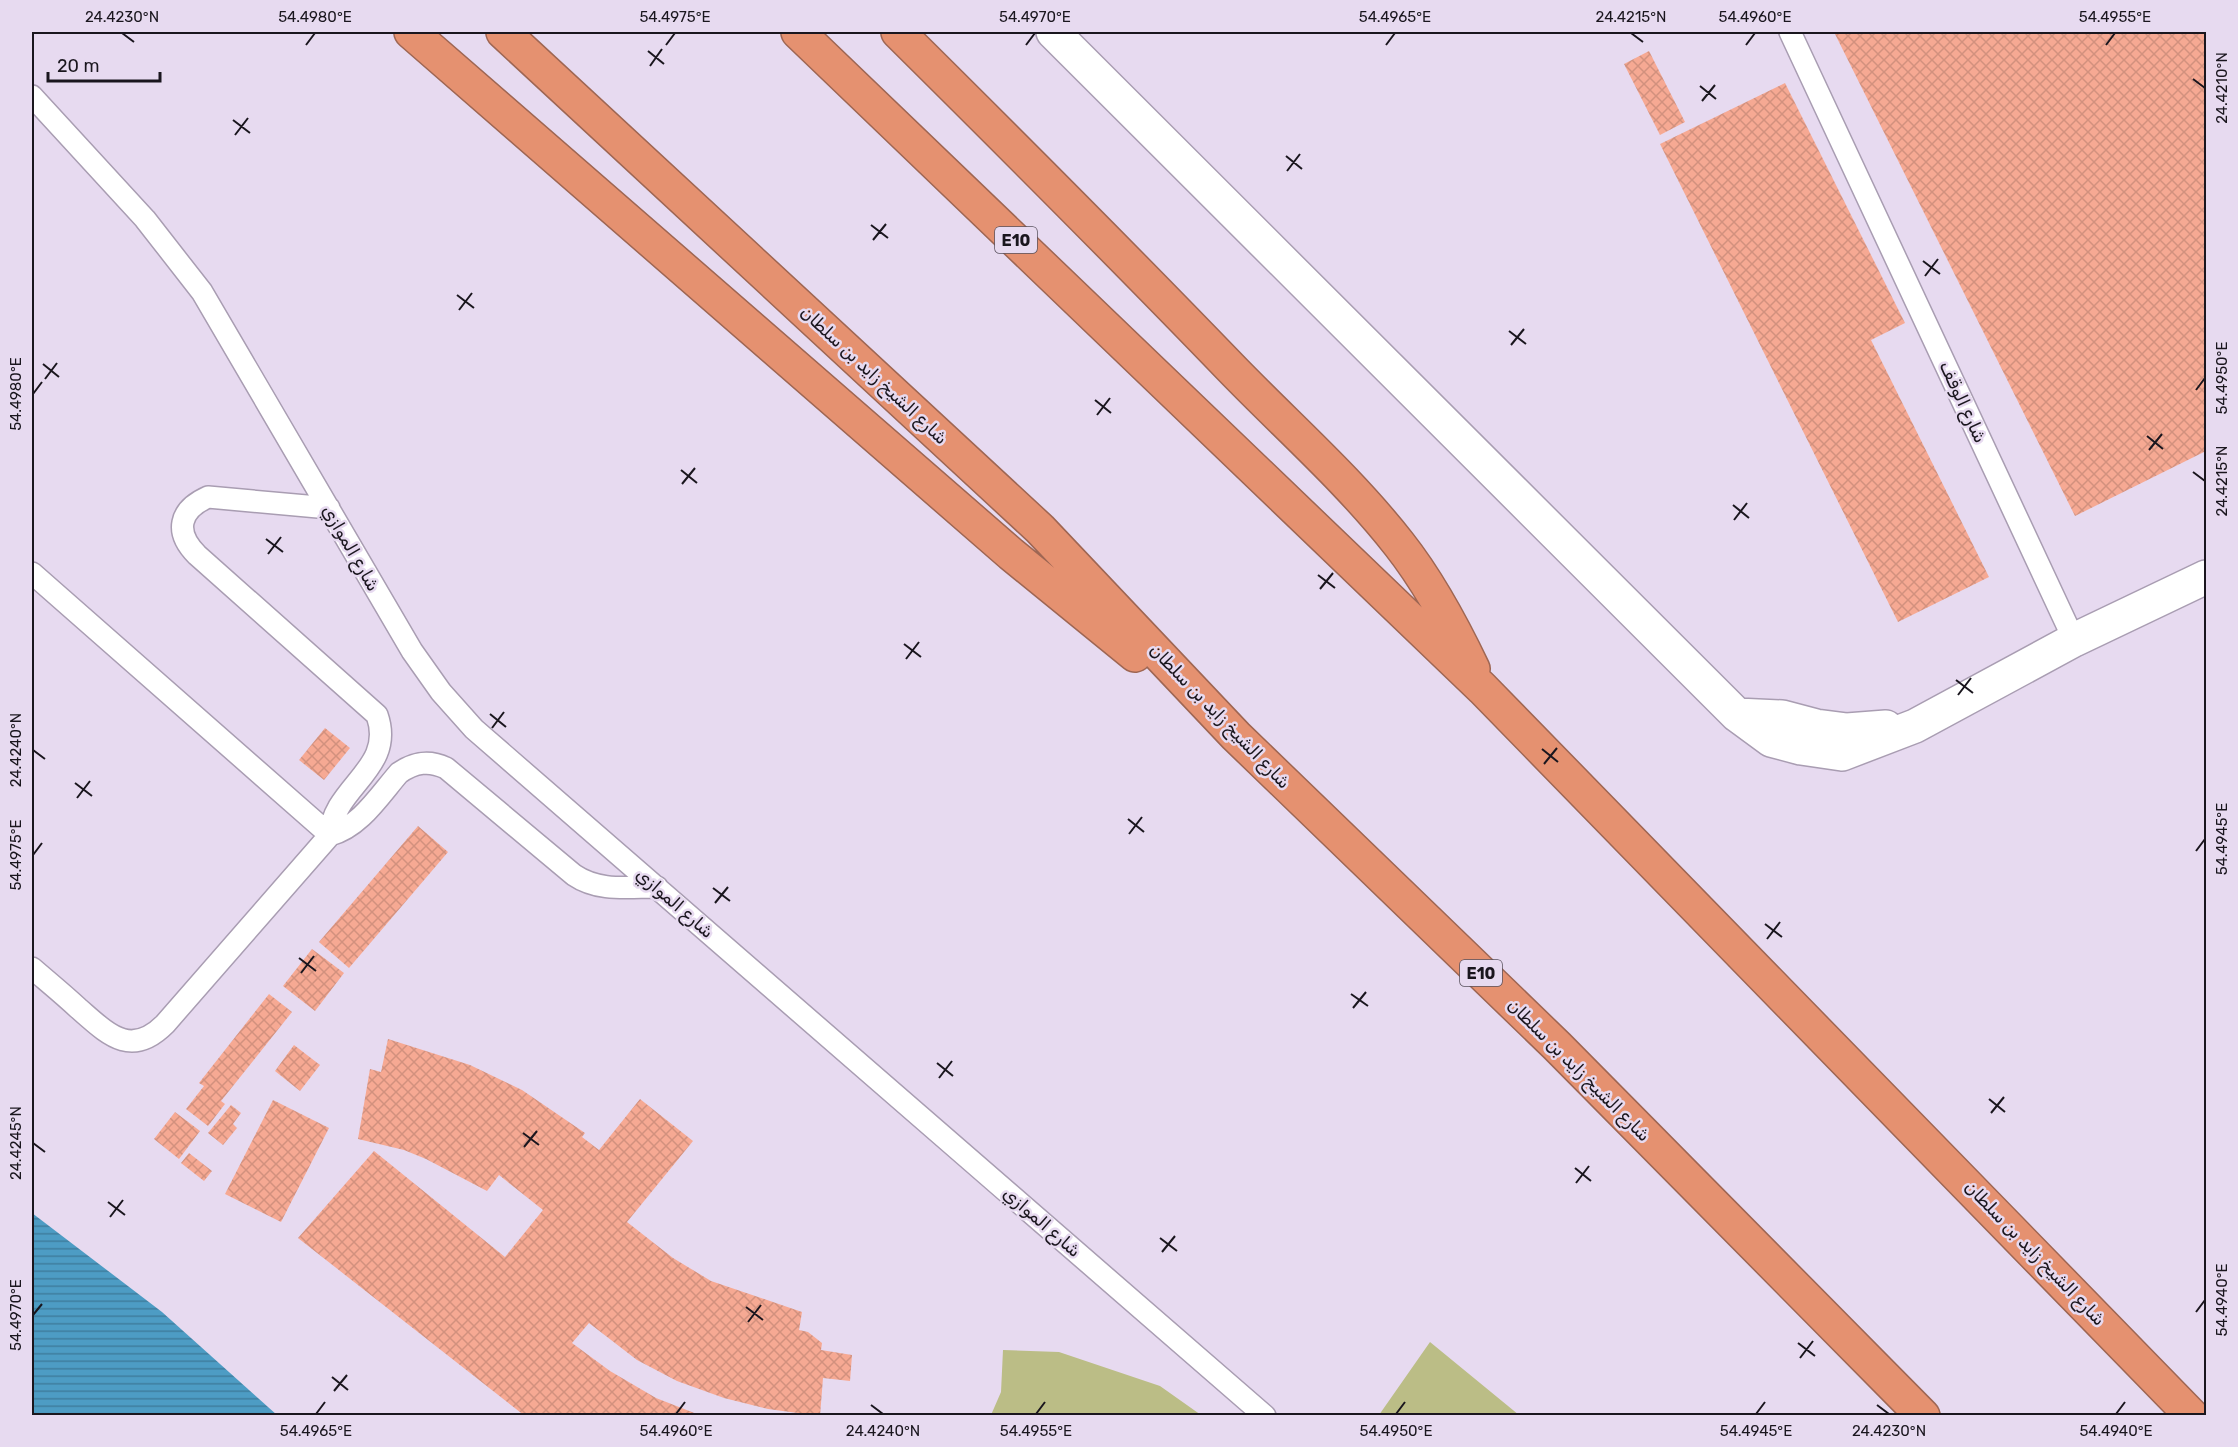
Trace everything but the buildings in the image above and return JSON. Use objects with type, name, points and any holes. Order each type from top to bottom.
[{"type":"highway","points":[[411,32],[1011,554],[1236,736]]},
{"type":"highway","name":"شارع الشيخ زايد بن سلطان","points":[[504,32],[1040,529],[1236,736],[1557,1046],[1923,1416]]},
{"type":"highway","name":"شارع الشيخ زايد بن سلطان","points":[[798,32],[1483,689],[2192,1416]]},
{"type":"highway","points":[[898,32],[1346,482],[1400,545],[1447,615],[1483,689]]},
{"type":"street","points":[[1053,32],[1737,715],[1782,717],[1816,726],[1847,730],[1915,726],[2074,640],[2206,577]]},
{"type":"lane","name":"شارع الوقف","points":[[1790,32],[2074,640]]},
{"type":"lane","name":"شارع الموازي","points":[[32,96],[145,219],[202,292],[412,651],[441,692],[474,729],[1265,1416]]},
{"type":"lane","points":[[329,508],[208,496],[194,503],[185,515],[182,530],[187,545],[197,555],[377,715],[382,729],[381,744],[375,757],[334,816],[330,836]]},
{"type":"lane","points":[[32,573],[330,836]]},
{"type":"lane","points":[[32,968],[107,1034],[130,1042],[143,1040],[156,1034],[330,836],[351,825],[399,773],[417,764],[437,764],[446,768],[585,882],[609,887],[657,887]]},
{"type":"green space","points":[[1430,1342],[1519,1415],[1379,1415]]},
{"type":"green space","points":[[1003,1350],[1059,1352],[1160,1386],[1201,1415],[991,1415],[1001,1392]]},
{"type":"water","points":[[32,1213],[162,1312],[277,1415],[32,1415]]}]
